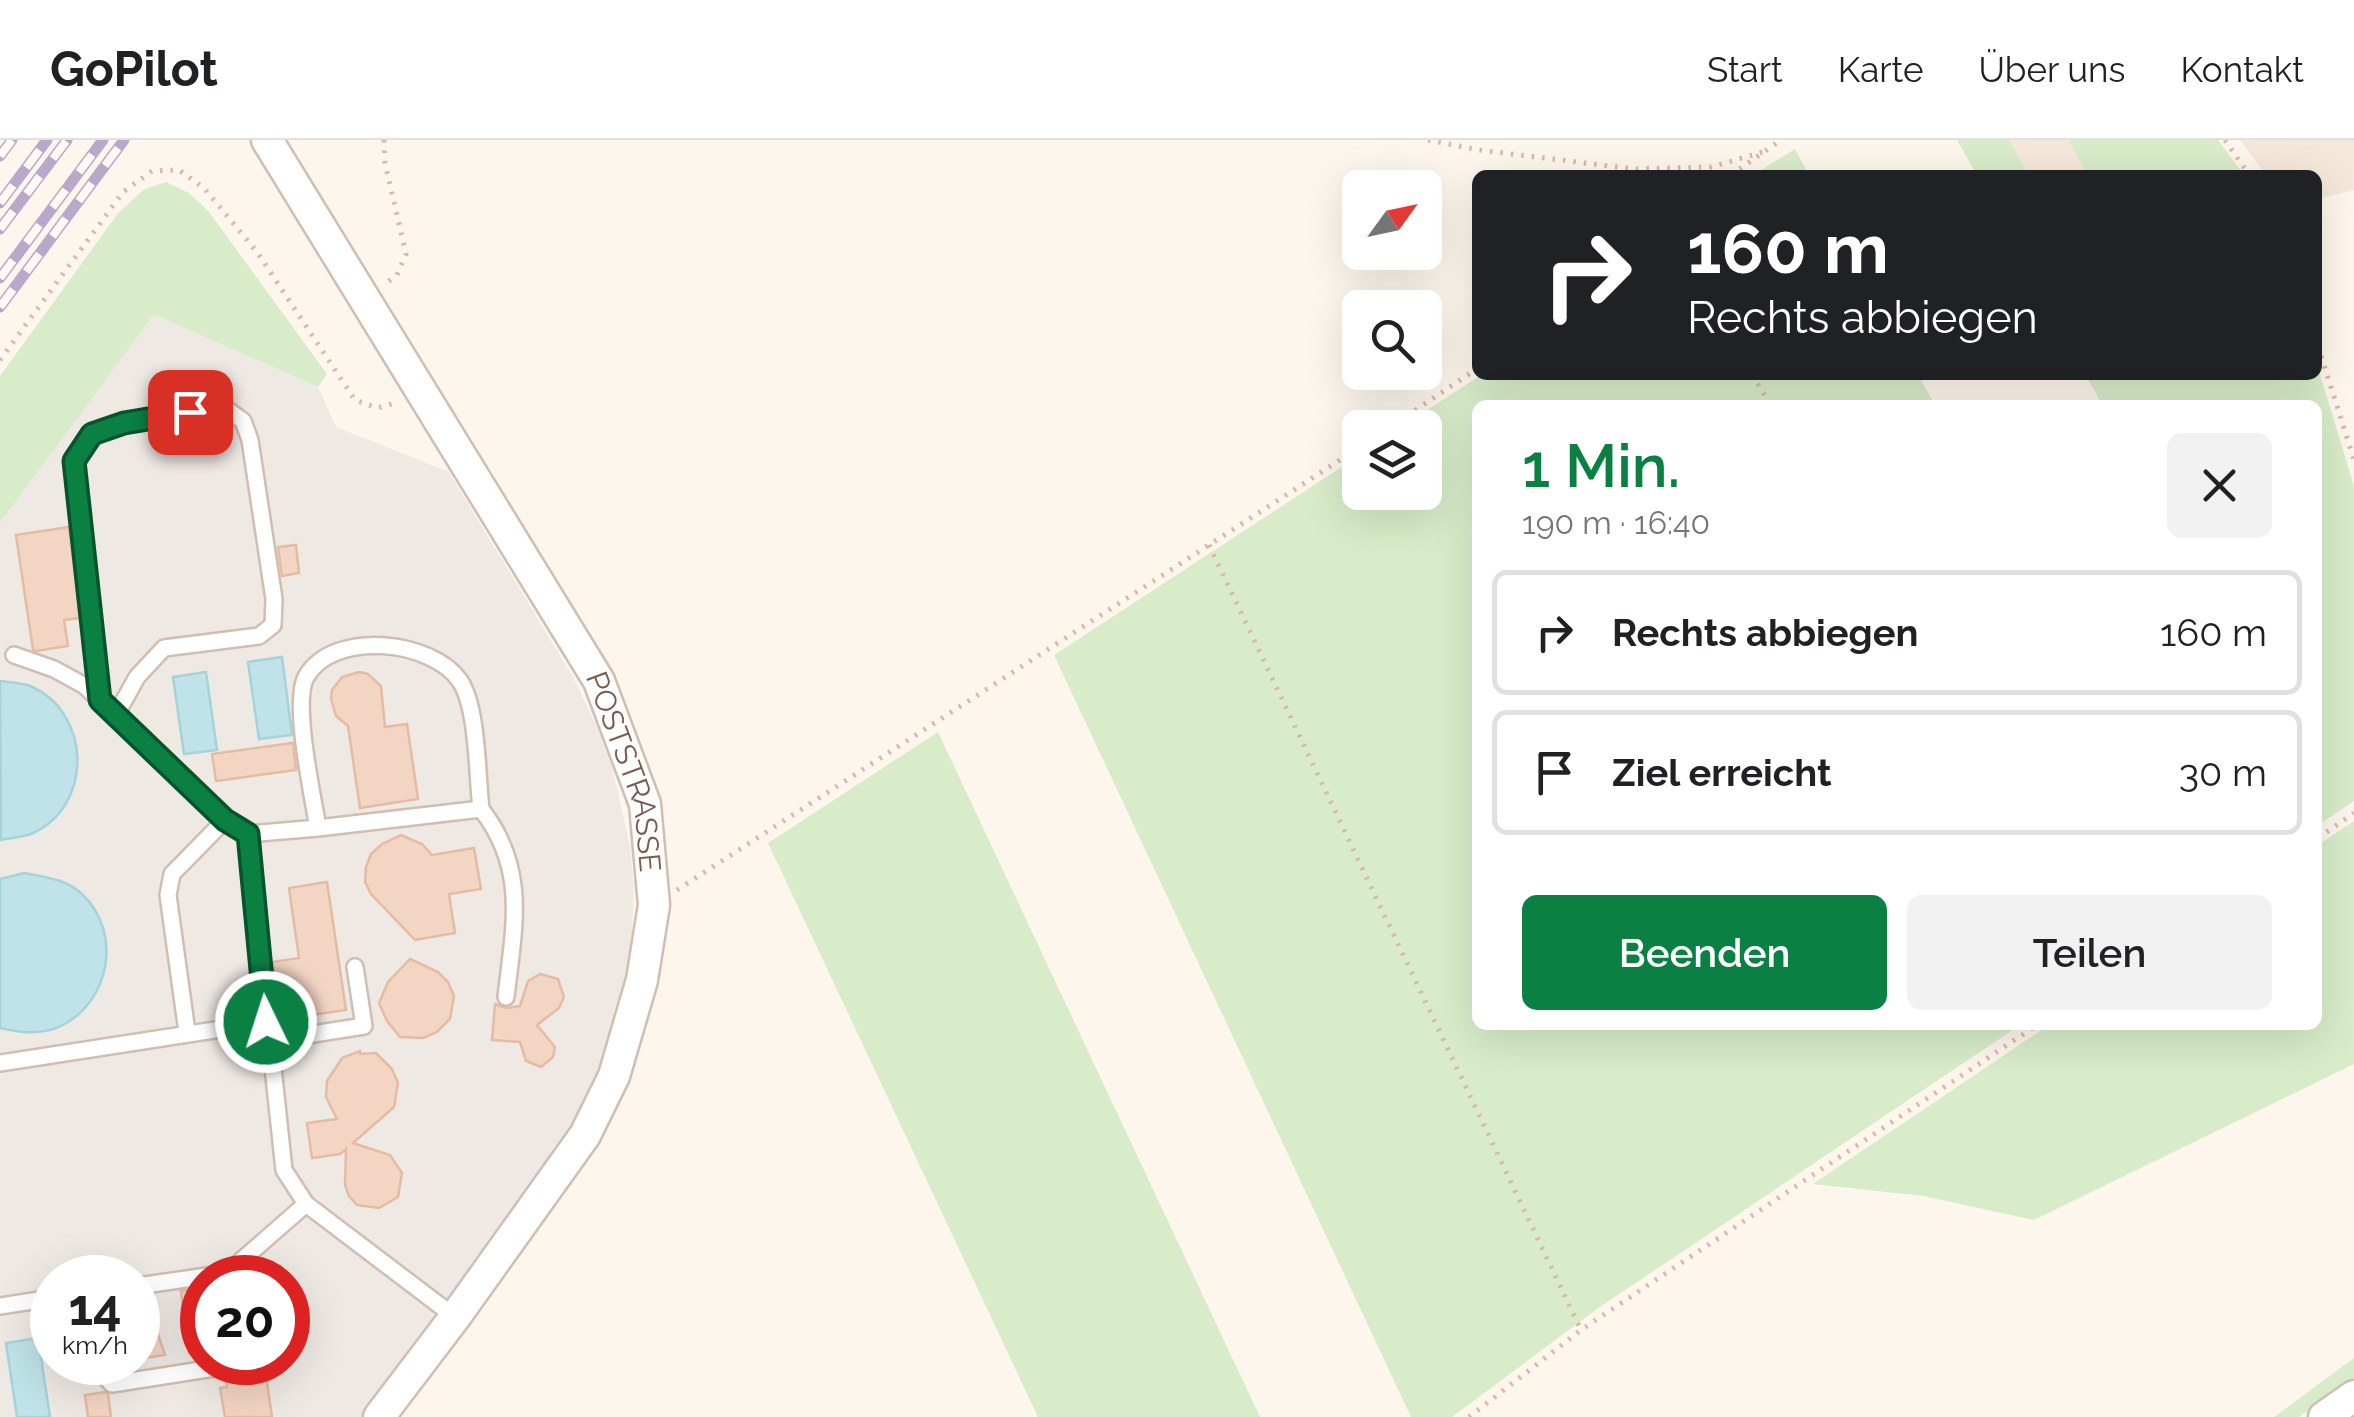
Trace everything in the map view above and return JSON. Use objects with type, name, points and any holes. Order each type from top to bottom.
[{"type":"street","name":"POSTSTRASSE","points":[[267,140],[599,681],[645,804],[654,905],[642,980],[614,1076],[586,1135],[379,1417]]},
{"type":"street","points":[[2324,1417],[2354,1396]]},
{"type":"lane","points":[[100,700],[74,461],[92,434],[124,423],[228,410],[244,421],[250,440],[274,599],[273,625],[258,636],[164,648],[136,677],[116,715]]},
{"type":"lane","points":[[318,828],[300,702],[306,678],[323,659],[346,648],[378,645],[411,650],[443,663],[462,683],[470,712],[480,809],[499,832],[507,851],[515,924],[506,996]]},
{"type":"lane","points":[[14,655],[54,669],[85,686],[225,820],[248,834],[480,809]]},
{"type":"lane","points":[[187,1032],[168,896],[172,874],[225,820]]},
{"type":"lane","points":[[248,834],[284,1170],[306,1204],[455,1318]]},
{"type":"lane","points":[[269,1042],[364,1026],[355,967]]},
{"type":"lane","points":[[0,1063],[266,1022]]},
{"type":"lane","points":[[249,1255],[306,1204]]},
{"type":"lane","points":[[0,1306],[30,1301]]},
{"type":"path","points":[[382,286],[397,275],[406,254],[385,163],[384,140]]},
{"type":"path","points":[[1428,140],[1634,169],[1711,167],[1766,150]]},
{"type":"path","points":[[1739,170],[1781,140]]},
{"type":"path","points":[[2226,140],[2246,170]]},
{"type":"path","points":[[0,360],[124,192],[152,171],[179,170],[204,188],[257,252],[355,400],[377,408],[423,395]]},
{"type":"path","points":[[2322,359],[2354,460]]},
{"type":"path","points":[[1416,410],[1472,372]]},
{"type":"path","points":[[654,905],[1342,459]]},
{"type":"path","points":[[1209,545],[1581,1330]]},
{"type":"path","points":[[2322,835],[2354,814]]},
{"type":"path","points":[[1469,1417],[1581,1330],[2031,1030]]},
{"type":"shaded area","points":[[2009,140],[2068,140],[2084,170],[2026,170]]},
{"type":"shaded area","points":[[2240,140],[2354,140],[2354,190],[2322,198],[2322,170],[2262,170]]},
{"type":"shaded area","points":[[154,313],[318,387],[336,427],[449,472],[573,677],[601,735],[630,847],[634,887],[632,931],[623,991],[597,1078],[560,1149],[363,1417],[0,1417],[0,523]]},
{"type":"green space","points":[[1957,140],[2009,140],[2026,170],[1974,170]]},
{"type":"green space","points":[[2068,140],[2218,140],[2240,170],[2084,170]]},
{"type":"green space","points":[[1795,149],[1806,170],[1761,170]]},
{"type":"green space","points":[[166,182],[189,193],[209,212],[327,374],[318,387],[154,314],[0,523],[0,376],[119,212],[143,190]]},
{"type":"green space","points":[[1473,380],[1921,380],[1932,400],[1472,400],[1472,1030],[2013,1030],[1597,1309],[1452,1417],[1411,1417],[1054,655],[1342,467],[1342,510],[1442,510],[1442,410],[1427,410]]},
{"type":"green space","points":[[2089,380],[2322,380],[2354,486],[2354,801],[2322,822],[2322,400],[2099,400]]},
{"type":"green space","points":[[938,732],[1260,1417],[1038,1417],[768,843]]},
{"type":"green space","points":[[2354,821],[2354,1064],[2034,1220],[1923,1196],[1813,1184],[2042,1030],[2322,1030],[2322,842]]},
{"type":"green space","points":[[2354,1358],[2354,1378],[2299,1417],[2274,1417]]},
{"type":"water","points":[[282,657],[292,735],[259,739],[248,662]]},
{"type":"water","points":[[206,672],[217,750],[184,754],[173,677]]},
{"type":"water","points":[[0,681],[30,686],[50,699],[65,716],[74,737],[77,760],[75,782],[52,821],[31,834],[1,840]]},
{"type":"water","points":[[24,873],[62,882],[82,894],[95,910],[106,947],[100,984],[91,1001],[61,1026],[39,1032],[0,1028],[0,879]]},
{"type":"water","points":[[30,1339],[30,1385],[45,1385],[50,1417],[17,1417],[6,1343]]},
{"type":"building","points":[[69,527],[80,618],[64,620],[68,646],[36,651],[16,535]]},
{"type":"building","points":[[296,545],[299,573],[282,576],[278,547]]},
{"type":"building","points":[[359,672],[368,674],[381,686],[385,727],[407,724],[418,799],[360,808],[348,726],[336,716],[331,699],[332,690],[342,677]]},
{"type":"building","points":[[293,743],[296,770],[216,781],[212,754]]},
{"type":"building","points":[[401,835],[422,844],[432,855],[474,848],[481,889],[449,894],[455,933],[415,940],[371,894],[365,882],[371,854]]},
{"type":"building","points":[[327,882],[346,1010],[285,1019],[273,962],[299,958],[289,888]]},
{"type":"building","points":[[410,959],[438,972],[454,996],[450,1019],[437,1032],[423,1038],[400,1037],[379,1003],[388,982]]},
{"type":"building","points":[[540,974],[558,979],[564,997],[559,1008],[537,1025],[555,1047],[553,1057],[541,1067],[526,1061],[520,1042],[492,1040],[495,1004],[506,1008],[520,1006],[528,981]]},
{"type":"building","points":[[360,1051],[376,1053],[392,1069],[398,1083],[394,1107],[353,1143],[390,1155],[402,1173],[398,1197],[379,1208],[357,1205],[349,1196],[345,1185],[346,1149],[340,1154],[312,1158],[307,1123],[337,1119],[326,1097],[327,1081],[342,1058]]},
{"type":"building","points":[[267,1385],[272,1417],[225,1417],[220,1388]]},
{"type":"building","points":[[105,1392],[111,1417],[88,1417],[85,1395]]},
{"type":"railway","points":[[0,156],[12,140]]},
{"type":"railway","points":[[0,203],[47,140]]},
{"type":"railway","points":[[0,229],[67,140]]},
{"type":"railway","points":[[0,278],[103,140]]},
{"type":"railway","points":[[0,307],[124,140]]},
{"type":"route","points":[[190,412],[124,423],[92,434],[74,461],[100,700],[225,820],[248,834],[266,1022]]}]
